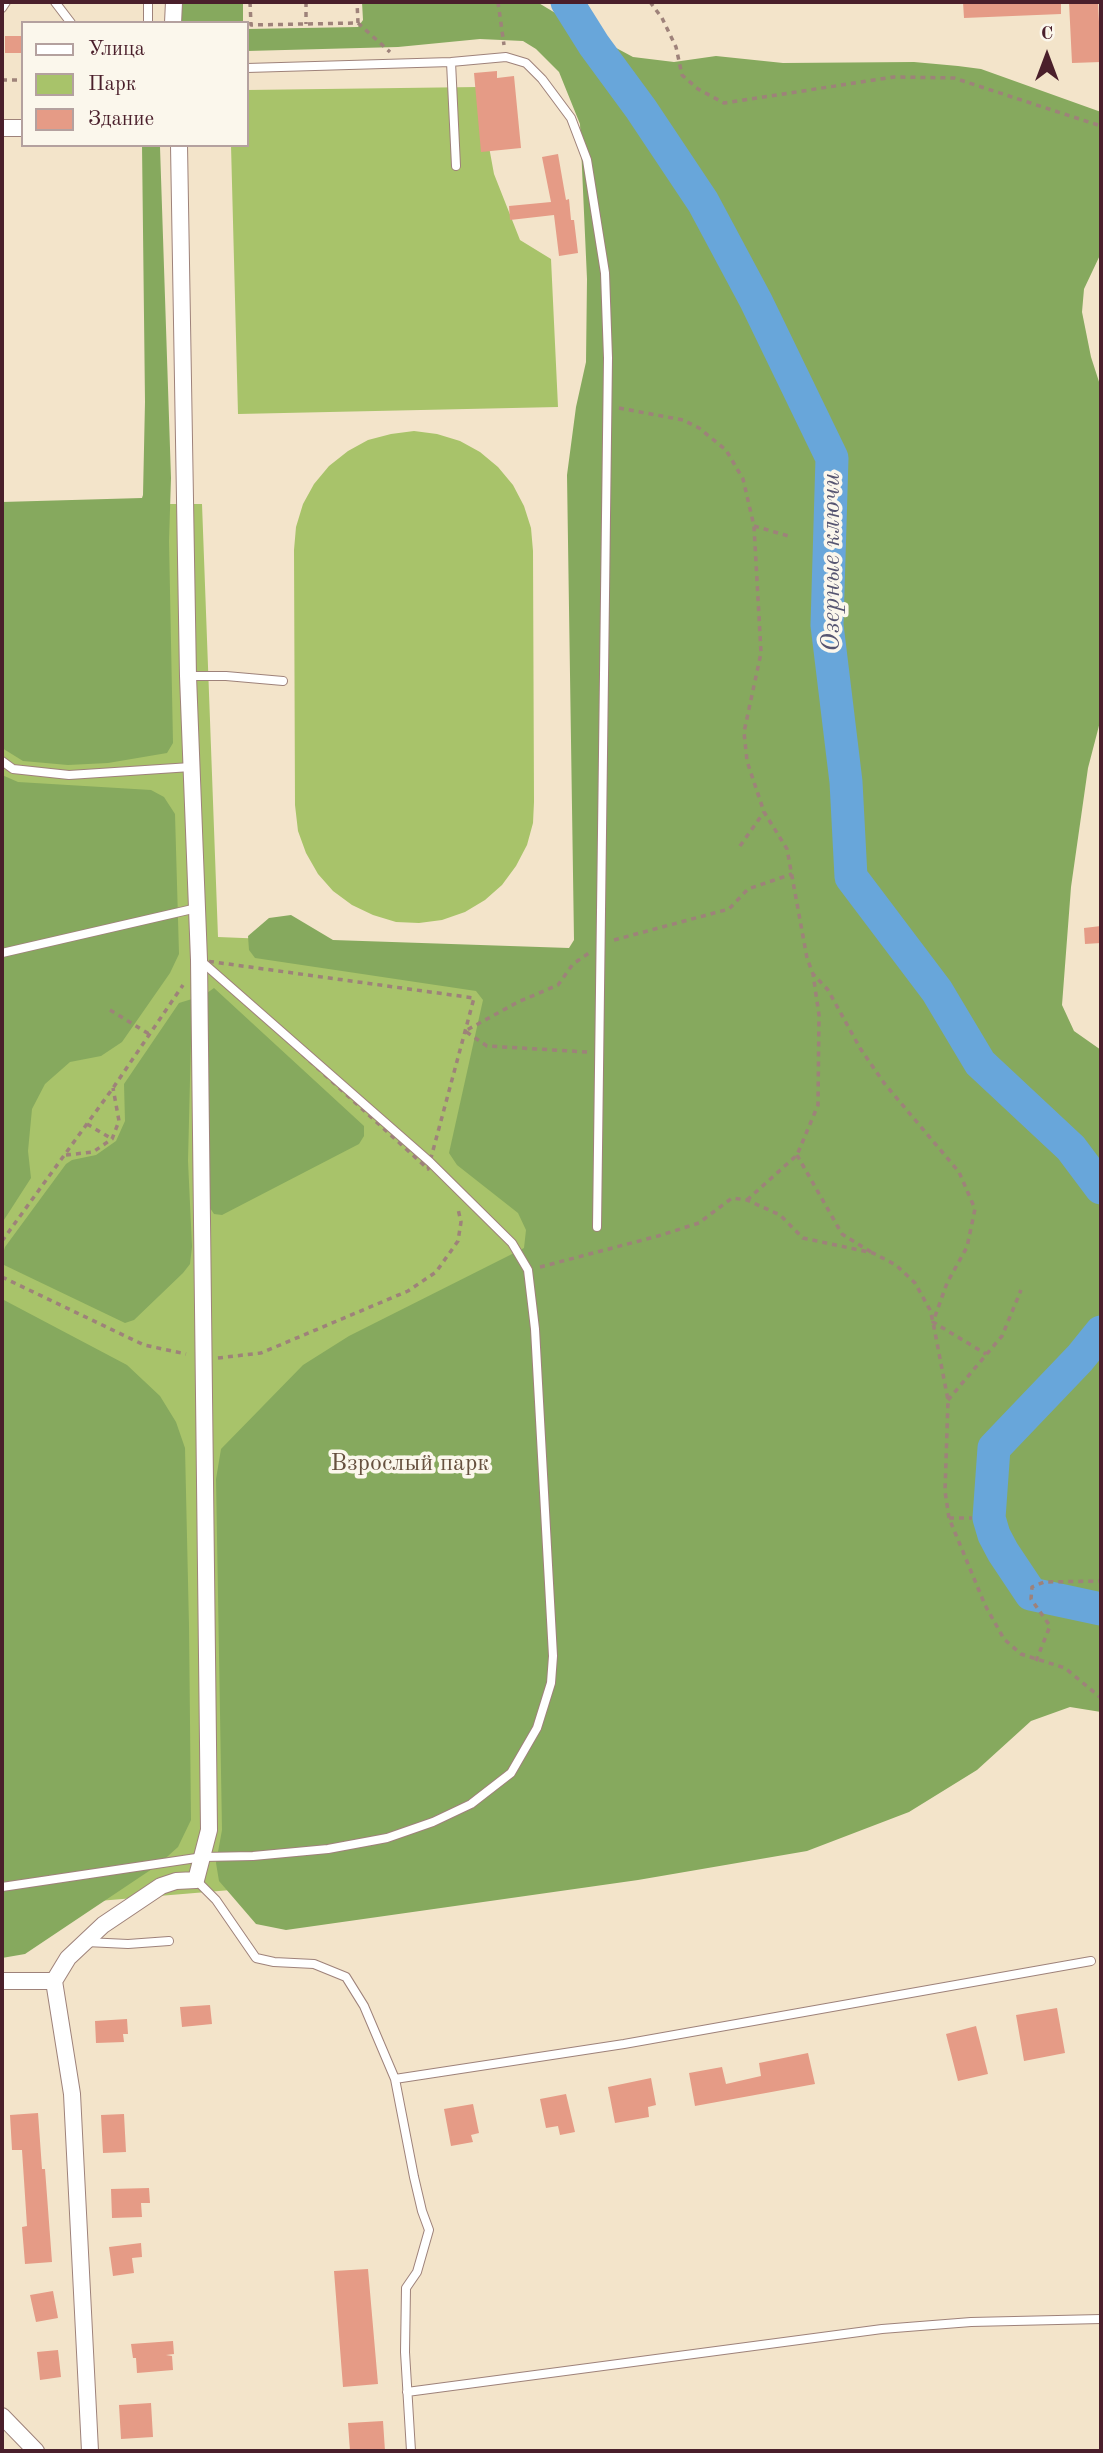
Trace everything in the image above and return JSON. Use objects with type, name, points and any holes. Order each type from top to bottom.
[{"type":"street","points":[[173,21],[174,2]]},
{"type":"street","points":[[2,128],[21,128]]},
{"type":"street","points":[[90,2451],[72,2094],[54,1981],[68,1958],[103,1925],[161,1886],[176,1881],[195,1880],[209,1830],[197,908],[188,676],[179,147]]},
{"type":"street","points":[[2,1981],[54,1981]]},
{"type":"street","points":[[2,2416],[36,2451]]},
{"type":"lane","points":[[2,8],[6,2]]},
{"type":"lane","points":[[55,2],[69,21]]},
{"type":"lane","points":[[148,2],[148,21]]},
{"type":"lane","points":[[248,68],[451,62],[506,57],[526,63],[542,79],[570,118],[587,160],[605,273],[608,358],[597,1227]]},
{"type":"lane","points":[[451,62],[456,166]]},
{"type":"lane","points":[[188,676],[284,681]]},
{"type":"lane","points":[[2,761],[13,769],[69,775],[191,767]]},
{"type":"lane","points":[[2,953],[197,908]]},
{"type":"lane","points":[[2,1887],[203,1857],[253,1856],[328,1849],[387,1838],[433,1822],[471,1804],[511,1773],[530,1740],[551,1683],[553,1656],[535,1329],[528,1270],[512,1243],[429,1166],[196,965]]},
{"type":"lane","points":[[195,1880],[216,1900],[256,1958],[274,1962],[314,1964],[345,1978],[364,2006],[395,2079],[414,2177],[429,2230],[416,2272],[406,2288],[404,2313],[411,2451]]},
{"type":"lane","points":[[83,1942],[128,1944],[169,1941]]},
{"type":"lane","points":[[395,2079],[624,2044],[1091,1961]]},
{"type":"lane","points":[[407,2392],[883,2329],[971,2322],[1101,2319]]},
{"type":"path","points":[[250,2],[249,26],[358,23],[402,63]]},
{"type":"path","points":[[306,2],[306,24]]},
{"type":"path","points":[[357,2],[358,23]]},
{"type":"path","points":[[498,2],[506,57]]},
{"type":"path","points":[[650,2],[662,18],[676,47],[682,75],[698,89],[724,103],[894,77],[954,78],[1101,125]]},
{"type":"path","points":[[2,80],[21,80]]},
{"type":"path","points":[[607,404],[683,420],[699,428],[726,450],[743,479],[754,526],[761,653],[744,732],[747,761],[764,812],[787,849],[819,1015],[818,1105],[797,1155],[747,1200]]},
{"type":"path","points":[[754,526],[792,537]]},
{"type":"path","points":[[740,846],[764,812]]},
{"type":"path","points":[[196,965],[474,998],[429,1166],[435,1178]]},
{"type":"path","points":[[813,974],[828,990],[860,1048],[884,1083],[959,1172],[975,1209],[967,1247],[947,1283],[933,1322]]},
{"type":"path","points":[[2,1241],[113,1088],[185,981]]},
{"type":"path","points":[[110,1010],[149,1034]]},
{"type":"path","points":[[65,1155],[93,1152],[112,1139],[119,1121],[113,1088]]},
{"type":"path","points":[[86,1124],[112,1139]]},
{"type":"path","points":[[797,1155],[842,1234],[896,1265],[915,1283],[930,1310],[948,1400],[945,1491],[949,1518],[985,1605],[1003,1639],[1021,1654],[1036,1661],[1052,1662],[1065,1668],[1101,1698]]},
{"type":"path","points":[[528,1270],[658,1237],[699,1223],[732,1198],[747,1200],[780,1215],[803,1238],[873,1253]]},
{"type":"path","points":[[2,1277],[144,1345],[203,1358],[261,1353],[408,1291],[436,1272],[458,1241],[461,1222],[457,1203]]},
{"type":"path","points":[[948,1400],[1002,1336],[1021,1290]]},
{"type":"path","points":[[933,1322],[986,1354]]},
{"type":"path","points":[[949,1518],[972,1518]]},
{"type":"path","points":[[1036,1661],[1050,1626],[1031,1599],[1032,1587],[1044,1582],[1101,1581]]},
{"type":"green space","points":[[182,2],[243,2],[243,21],[182,21]]},
{"type":"green space","points":[[362,2],[537,2],[633,57],[674,62],[716,56],[783,63],[914,62],[958,66],[981,69],[1101,112],[1101,253],[1084,289],[1082,312],[1091,357],[1101,388],[1101,718],[1088,768],[1071,887],[1062,1005],[1074,1031],[1101,1050],[1101,1712],[1070,1707],[1031,1721],[977,1770],[909,1812],[807,1851],[638,1880],[286,1930],[256,1924],[219,1881],[216,1863],[222,1830],[216,1479],[221,1449],[303,1365],[349,1336],[524,1248],[526,1230],[518,1213],[457,1165],[449,1153],[483,1000],[476,991],[255,958],[249,950],[248,936],[269,918],[291,915],[333,940],[569,948],[574,940],[567,475],[576,407],[586,362],[587,279],[580,124],[559,72],[536,49],[523,41],[480,39],[398,47],[248,51],[248,29],[358,27],[363,20]]},
{"type":"green space","points":[[478,87],[494,174],[520,240],[551,259],[558,407],[238,414],[231,147],[248,147],[248,90]]},
{"type":"green space","points":[[142,147],[160,147],[171,478],[169,541],[173,743],[167,753],[108,763],[68,765],[23,761],[2,748],[2,502],[142,498],[145,402]]},
{"type":"green space","points":[[414,431],[460,441],[480,452],[498,467],[513,485],[524,506],[531,528],[533,551],[534,802],[533,823],[527,845],[502,885],[485,900],[465,912],[442,920],[419,923],[396,922],[373,915],[352,905],[333,891],[318,874],[306,853],[298,831],[295,805],[294,550],[296,527],[303,504],[314,484],[329,466],[348,451],[368,440]]},
{"type":"green space","name":"Взрослый парк","points":[[2,504],[202,504],[218,937],[588,952],[484,1869],[2,1909]]},
{"type":"green space","points":[[2,775],[18,782],[151,790],[164,797],[175,814],[179,954],[170,973],[122,1042],[101,1056],[70,1062],[45,1084],[32,1109],[28,1151],[31,1178],[2,1223]]},
{"type":"green space","points":[[214,988],[364,1126],[364,1136],[359,1144],[222,1215],[214,1214],[210,1208],[207,993]]},
{"type":"green space","points":[[192,999],[188,1161],[192,1247],[190,1264],[134,1320],[125,1323],[4,1265],[2,1257],[5,1247],[66,1164],[72,1160],[96,1155],[116,1141],[125,1121],[124,1084],[179,1003]]},
{"type":"green space","points":[[2,1299],[127,1365],[160,1396],[176,1422],[185,1448],[191,1820],[178,1847],[158,1865],[25,1954],[2,1958]]},
{"type":"building","points":[[963,2],[1061,2],[1061,14],[964,18]]},
{"type":"building","points":[[1069,2],[1098,2],[1101,62],[1072,63]]},
{"type":"building","points":[[5,36],[21,36],[21,53],[5,53]]},
{"type":"building","points":[[497,71],[497,78],[514,76],[521,148],[481,152],[474,73]]},
{"type":"building","points":[[558,154],[566,200],[569,199],[571,220],[574,220],[578,253],[559,256],[554,215],[510,220],[509,206],[551,202],[542,157]]},
{"type":"building","points":[[1101,926],[1101,943],[1085,944],[1084,928]]},
{"type":"building","points":[[210,2005],[212,2024],[182,2027],[180,2007]]},
{"type":"building","points":[[1057,2008],[1065,2053],[1024,2061],[1016,2015]]},
{"type":"building","points":[[127,2019],[128,2034],[123,2034],[124,2042],[96,2043],[95,2021]]},
{"type":"building","points":[[976,2026],[988,2074],[958,2081],[946,2034]]},
{"type":"building","points":[[808,2053],[815,2084],[695,2106],[689,2073],[722,2067],[726,2084],[761,2076],[759,2063]]},
{"type":"building","points":[[651,2078],[656,2105],[648,2107],[649,2117],[615,2123],[608,2087]]},
{"type":"building","points":[[566,2094],[575,2132],[560,2135],[558,2126],[546,2128],[540,2099]]},
{"type":"building","points":[[473,2104],[479,2133],[471,2135],[473,2142],[451,2146],[444,2109]]},
{"type":"building","points":[[38,2113],[52,2262],[25,2264],[22,2227],[27,2226],[22,2150],[12,2150],[10,2115]]},
{"type":"building","points":[[124,2114],[126,2152],[103,2153],[101,2115]]},
{"type":"building","points":[[149,2188],[150,2203],[141,2203],[142,2217],[112,2218],[111,2189]]},
{"type":"building","points":[[141,2243],[142,2257],[132,2258],[134,2273],[113,2276],[109,2247]]},
{"type":"building","points":[[368,2269],[378,2384],[343,2387],[334,2271]]},
{"type":"building","points":[[53,2291],[58,2318],[36,2322],[30,2295]]},
{"type":"building","points":[[173,2341],[174,2354],[166,2355],[172,2356],[173,2370],[137,2373],[131,2344]]},
{"type":"building","points":[[58,2350],[61,2377],[40,2380],[37,2352]]},
{"type":"building","points":[[151,2403],[153,2437],[121,2439],[119,2405]]},
{"type":"building","points":[[383,2421],[385,2451],[350,2451],[348,2423]]},
{"type":"waterway","name":"Озерные ключи","points":[[567,2],[703,202],[756,301],[832,458],[827,625],[846,782],[851,877],[937,991],[980,1063],[1071,1148],[1101,1188]]},
{"type":"waterway","name":"Озерные ключи","points":[[1101,1332],[1080,1358],[994,1448],[989,1518],[1003,1552],[1031,1594],[1101,1609]]}]
